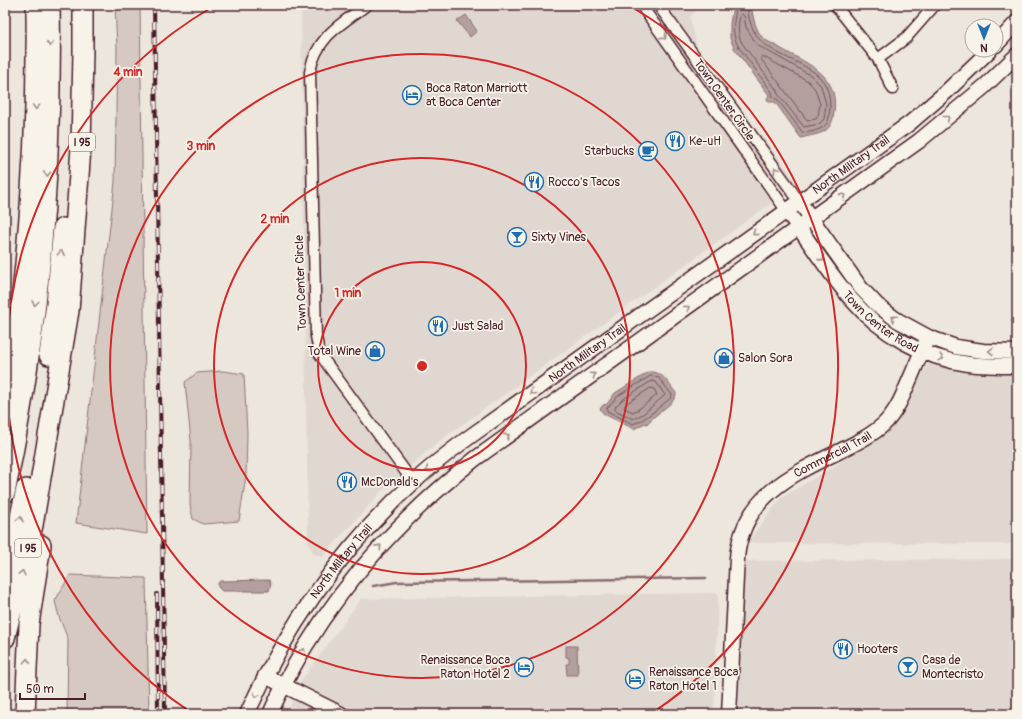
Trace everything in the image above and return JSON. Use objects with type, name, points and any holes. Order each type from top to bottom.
[{"type":"highway","points":[[5,420],[19,323],[29,228],[34,153],[37,68],[36,5]]},
{"type":"highway","points":[[5,492],[25,382],[40,255],[49,128],[50,5]]},
{"type":"highway","points":[[5,585],[33,460],[56,304],[67,171],[70,98],[71,5]]},
{"type":"highway","name":"I 95","points":[[5,638],[31,532],[69,311],[81,148],[83,5]]},
{"type":"highway","points":[[5,371],[19,323]]},
{"type":"highway","points":[[25,714],[29,624],[46,514],[43,458]]},
{"type":"main road","points":[[1004,36],[1017,22]]},
{"type":"main road","name":"North Military Trail","points":[[270,714],[297,662],[330,608],[370,557],[425,501],[475,459],[538,413],[812,219],[919,141],[985,86],[1017,55]]},
{"type":"main road","name":"North Military Trail","points":[[247,714],[278,651],[303,611],[332,570],[373,522],[413,482],[468,438],[798,201],[910,123],[945,93],[982,58]]},
{"type":"main road","name":"Town Center Road","points":[[798,201],[860,287],[877,305],[897,320],[928,337],[948,345],[965,349],[1017,352]]},
{"type":"main road","name":"Town Center Road","points":[[786,210],[845,291],[861,310],[889,333],[908,345],[938,357],[967,364],[1017,366]]},
{"type":"main road","name":"Commercial Trail","points":[[729,714],[738,546],[748,520],[770,492],[783,481],[807,467],[861,440],[885,423],[899,405],[928,337]]},
{"type":"main road","points":[[563,396],[587,354]]},
{"type":"main road","points":[[538,413],[553,378]]},
{"type":"main road","points":[[265,676],[341,714]]},
{"type":"street","name":"Town Center Circle","points":[[367,5],[333,30],[323,40],[316,52],[310,72],[316,336],[319,353],[413,482]]},
{"type":"street","name":"Town Center Circle","points":[[641,5],[786,210]]},
{"type":"street","name":"Town Center Circle","points":[[658,5],[798,201]]},
{"type":"street","points":[[835,5],[878,59],[893,89]]},
{"type":"street","points":[[878,59],[906,38],[935,5]]},
{"type":"shaded area","points":[[115,5],[140,5],[147,534],[76,523],[115,182],[117,47]]},
{"type":"shaded area","points":[[301,5],[702,5],[690,17],[698,51],[798,184],[435,444],[381,492],[322,557],[314,554],[308,543]]},
{"type":"shaded area","points":[[928,364],[1017,374],[1017,544],[747,543],[782,497],[832,468],[897,422]]},
{"type":"shaded area","points":[[223,371],[244,374],[247,433],[246,476],[239,521],[203,524],[193,519],[190,505],[191,441],[185,382],[197,373]]},
{"type":"shaded area","points":[[1017,559],[1017,714],[738,714],[743,561]]},
{"type":"shaded area","points":[[70,575],[146,578],[149,714],[67,714],[68,639],[59,617],[55,601]]},
{"type":"shaded area","points":[[718,593],[714,714],[287,714],[300,682],[361,599]]},
{"type":"water","points":[[733,5],[751,5],[756,27],[764,39],[808,63],[825,78],[831,87],[834,99],[834,113],[830,125],[823,132],[801,138],[775,102],[769,102],[767,99],[769,95],[734,48],[730,38],[730,24]]},
{"type":"water","points":[[466,15],[477,31],[470,37],[457,21]]},
{"type":"water","points":[[649,372],[658,373],[662,376],[676,393],[673,401],[669,405],[647,424],[645,423],[634,429],[604,414],[600,409],[603,405],[607,404],[615,393]]},
{"type":"water","points":[[269,580],[271,584],[269,591],[222,591],[218,587],[218,583],[220,581]]},
{"type":"water","points":[[566,646],[577,646],[578,675],[567,675],[566,664],[569,664],[569,658],[566,657]]},
{"type":"waterway","points":[[373,586],[397,582],[706,578]]},
{"type":"railway","points":[[154,5],[165,714]]},
{"type":"railway","points":[[157,594],[158,714]]},
{"type":"place","name":"Boca Raton Marriott at Boca Center","points":[[412,95]]},
{"type":"place","name":"Ke-uH","points":[[675,141]]},
{"type":"place","name":"Starbucks","points":[[648,151]]},
{"type":"place","name":"Rocco's Tacos","points":[[534,182]]},
{"type":"place","name":"Sixty Vines","points":[[517,237]]},
{"type":"place","name":"Just Salad","points":[[438,326]]},
{"type":"place","name":"Total Wine","points":[[375,351]]},
{"type":"place","name":"Salon Sora","points":[[724,358]]},
{"type":"place","name":"McDonald's","points":[[347,482]]},
{"type":"place","name":"Hooters","points":[[843,649]]},
{"type":"place","name":"Renaissance Boca Raton Hotel 2","points":[[524,667]]},
{"type":"place","name":"Casa de Montecristo","points":[[908,667]]},
{"type":"place","name":"Renaissance Boca Raton Hotel 1","points":[[635,679]]}]
